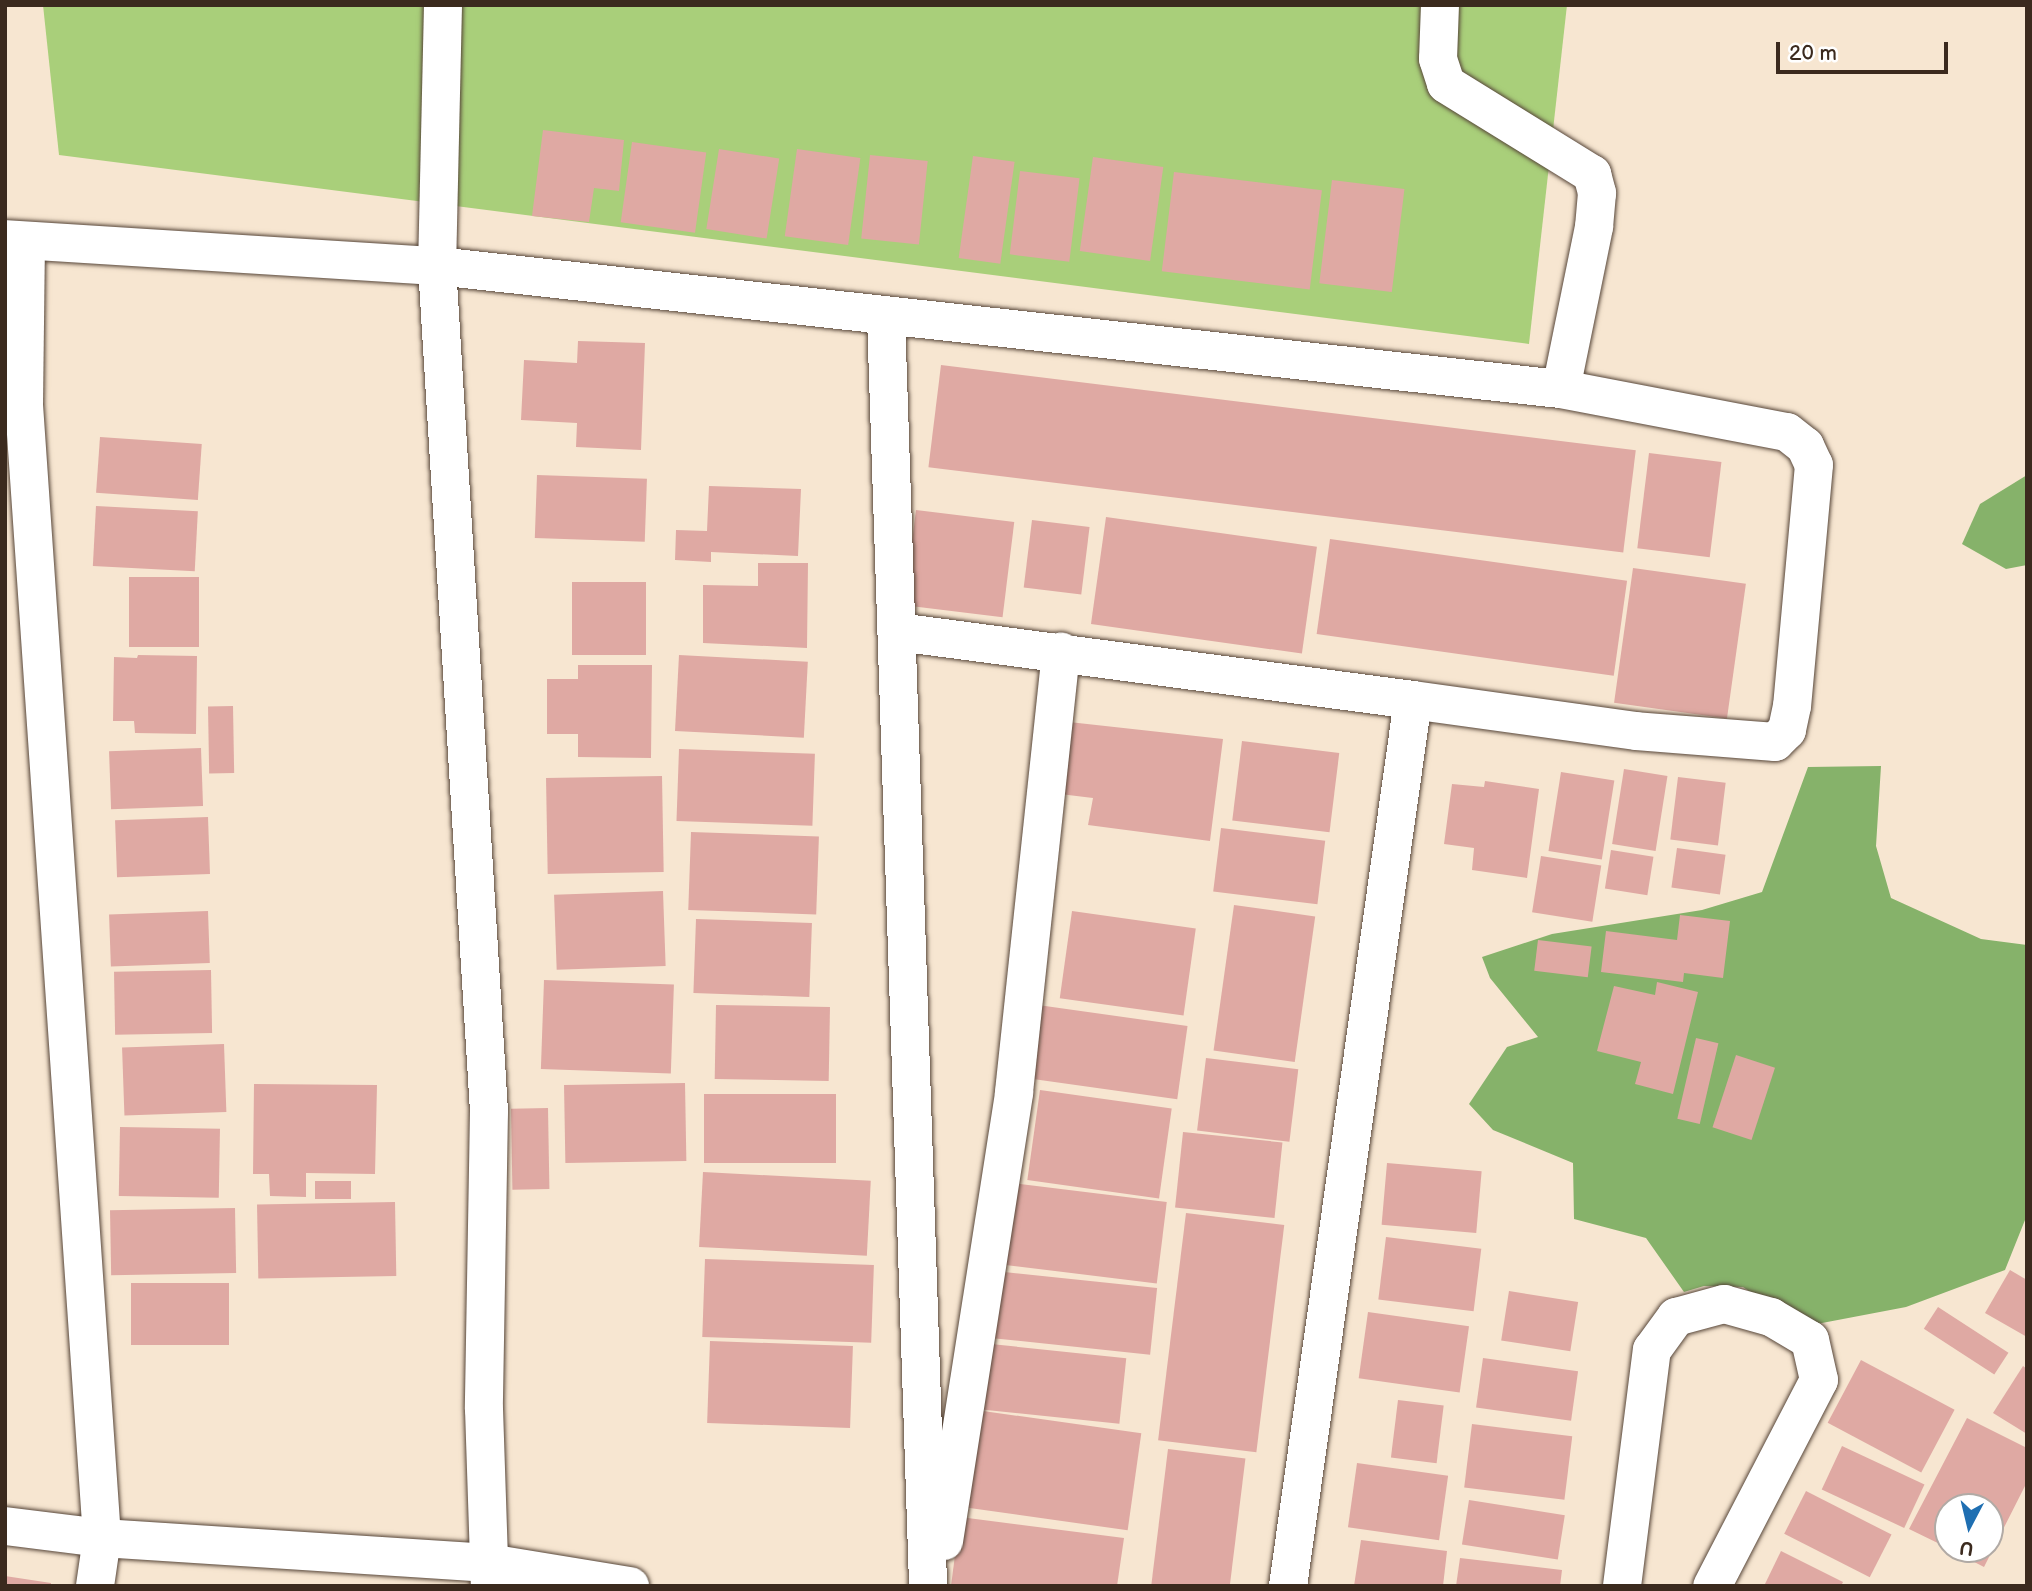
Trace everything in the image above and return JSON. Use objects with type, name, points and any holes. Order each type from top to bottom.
[{"type":"street","points":[[443,5],[437,266],[489,1111],[484,1409],[489,1574]]},
{"type":"street","points":[[1440,5],[1438,59],[1446,84],[1592,174],[1597,193],[1594,227],[1561,389]]},
{"type":"street","points":[[95,1586],[102,1538],[15,240],[437,266],[1561,389],[1787,432],[1805,446],[1814,465],[1787,730],[1775,742],[1755,744],[898,632]]},
{"type":"street","points":[[886,317],[928,1586]]},
{"type":"street","points":[[5,497],[24,405]]},
{"type":"street","points":[[937,1586],[1015,1079],[1061,652]]},
{"type":"street","points":[[1288,1586],[1413,700]]},
{"type":"street","points":[[1622,1586],[1652,1350],[1676,1317],[1724,1304],[1771,1317],[1810,1340],[1819,1380],[1712,1586]]},
{"type":"street","points":[[5,1526],[102,1538],[630,1586]]},
{"type":"green space","points":[[43,5],[1567,5],[1529,344],[59,155]]},
{"type":"green space","points":[[2027,475],[2027,565],[2006,569],[1962,544],[1980,504]]},
{"type":"green space","points":[[1881,766],[1876,846],[1891,898],[1981,939],[2027,945],[2027,1215],[2005,1270],[1906,1307],[1801,1327],[1743,1287],[1704,1286],[1684,1292],[1646,1238],[1574,1219],[1573,1163],[1493,1130],[1469,1104],[1507,1047],[1538,1037],[1490,978],[1482,957],[1552,934],[1702,910],[1762,892],[1808,767]]},
{"type":"building","points":[[543,130],[624,140],[619,191],[594,188],[589,222],[532,216]]},
{"type":"building","points":[[632,142],[706,152],[695,233],[621,222]]},
{"type":"building","points":[[719,149],[779,159],[767,239],[706,229]]},
{"type":"building","points":[[797,149],[860,158],[848,245],[785,236]]},
{"type":"building","points":[[870,155],[928,161],[919,245],[861,239]]},
{"type":"building","points":[[973,156],[1015,162],[1000,264],[959,258]]},
{"type":"building","points":[[1093,157],[1163,167],[1150,261],[1080,251]]},
{"type":"building","points":[[1020,171],[1080,178],[1069,262],[1010,254]]},
{"type":"building","points":[[1174,172],[1322,190],[1310,289],[1162,271]]},
{"type":"building","points":[[1332,180],[1404,189],[1392,292],[1319,283]]},
{"type":"building","points":[[578,341],[645,343],[641,450],[576,447],[577,423],[521,420],[524,360],[577,363]]},
{"type":"building","points":[[941,365],[1636,450],[1623,553],[928,467]]},
{"type":"building","points":[[100,437],[202,444],[198,500],[96,493]]},
{"type":"building","points":[[1649,453],[1721,462],[1710,557],[1637,548]]},
{"type":"building","points":[[537,475],[647,479],[645,542],[535,538]]},
{"type":"building","points":[[709,486],[801,489],[798,556],[711,552],[711,562],[675,560],[676,530],[707,531]]},
{"type":"building","points":[[96,506],[198,511],[195,571],[93,566]]},
{"type":"building","points":[[916,510],[1014,522],[1003,617],[904,605]]},
{"type":"building","points":[[1106,517],[1317,547],[1302,654],[1091,624]]},
{"type":"building","points":[[1032,520],[1090,527],[1081,595],[1024,587]]},
{"type":"building","points":[[1330,539],[1627,581],[1614,676],[1317,634]]},
{"type":"building","points":[[758,563],[808,563],[807,648],[703,643],[703,585],[758,586]]},
{"type":"building","points":[[1633,568],[1746,584],[1727,719],[1614,703]]},
{"type":"building","points":[[129,577],[199,577],[199,647],[129,647]]},
{"type":"building","points":[[572,582],[646,582],[646,655],[572,655]]},
{"type":"building","points":[[138,655],[197,656],[196,734],[135,733],[134,721],[113,721],[114,657],[137,658]]},
{"type":"building","points":[[679,655],[808,662],[804,738],[675,731]]},
{"type":"building","points":[[578,665],[652,665],[651,758],[578,757],[578,734],[547,734],[547,679],[578,679]]},
{"type":"building","points":[[208,706],[233,706],[234,773],[209,773]]},
{"type":"building","points":[[1069,722],[1223,739],[1210,841],[1088,825],[1093,798],[1060,794]]},
{"type":"building","points":[[1242,741],[1339,753],[1330,832],[1232,820]]},
{"type":"building","points":[[201,748],[203,806],[111,809],[109,751]]},
{"type":"building","points":[[679,749],[815,754],[812,826],[676,821]]},
{"type":"building","points":[[1624,769],[1667,776],[1656,851],[1612,844]]},
{"type":"building","points":[[1561,772],[1614,780],[1602,859],[1548,851]]},
{"type":"building","points":[[662,776],[664,872],[548,874],[546,778]]},
{"type":"building","points":[[1678,777],[1726,783],[1718,845],[1670,840]]},
{"type":"building","points":[[1485,781],[1539,789],[1527,878],[1472,870],[1474,848],[1444,844],[1452,784],[1484,787]]},
{"type":"building","points":[[208,817],[210,874],[117,877],[115,820]]},
{"type":"building","points":[[1221,828],[1325,841],[1317,904],[1213,892]]},
{"type":"building","points":[[691,832],[819,836],[816,914],[688,910]]},
{"type":"building","points":[[1677,848],[1726,855],[1720,894],[1671,888]]},
{"type":"building","points":[[1611,850],[1653,857],[1647,895],[1605,889]]},
{"type":"building","points":[[1541,856],[1601,866],[1592,922],[1532,912]]},
{"type":"building","points":[[663,891],[666,966],[557,970],[554,895]]},
{"type":"building","points":[[1234,905],[1315,916],[1295,1062],[1214,1051]]},
{"type":"building","points":[[208,911],[210,963],[111,966],[109,914]]},
{"type":"building","points":[[1072,911],[1196,928],[1184,1016],[1060,998]]},
{"type":"building","points":[[1680,915],[1730,921],[1723,978],[1684,973],[1683,982],[1601,972],[1606,931],[1677,940]]},
{"type":"building","points":[[696,919],[812,923],[809,997],[693,993]]},
{"type":"building","points":[[1538,940],[1592,947],[1588,977],[1534,971]]},
{"type":"building","points":[[211,970],[212,1033],[115,1035],[114,972]]},
{"type":"building","points":[[544,980],[674,985],[671,1073],[541,1069]]},
{"type":"building","points":[[1657,982],[1698,992],[1673,1094],[1635,1084],[1641,1062],[1597,1051],[1614,986],[1655,995]]},
{"type":"building","points":[[716,1005],[830,1007],[829,1081],[715,1079]]},
{"type":"building","points":[[1038,1005],[1188,1026],[1177,1099],[1028,1078]]},
{"type":"building","points":[[1696,1038],[1718,1043],[1700,1124],[1677,1119]]},
{"type":"building","points":[[224,1044],[226,1112],[124,1116],[122,1048]]},
{"type":"building","points":[[1736,1055],[1775,1068],[1752,1140],[1713,1127]]},
{"type":"building","points":[[1206,1058],[1298,1069],[1289,1142],[1197,1130]]},
{"type":"building","points":[[685,1083],[686,1161],[565,1163],[564,1085]]},
{"type":"building","points":[[254,1084],[377,1085],[375,1174],[306,1173],[306,1197],[270,1196],[269,1174],[253,1174]]},
{"type":"building","points":[[1040,1090],[1172,1109],[1159,1199],[1027,1180]]},
{"type":"building","points":[[704,1094],[836,1094],[836,1163],[704,1163]]},
{"type":"building","points":[[548,1108],[549,1189],[512,1190],[511,1109]]},
{"type":"building","points":[[120,1127],[220,1129],[219,1198],[119,1196]]},
{"type":"building","points":[[1183,1132],[1282,1142],[1275,1218],[1175,1208]]},
{"type":"building","points":[[1387,1163],[1482,1171],[1476,1233],[1382,1225]]},
{"type":"building","points":[[703,1172],[871,1181],[867,1256],[699,1247]]},
{"type":"building","points":[[315,1181],[351,1181],[351,1199],[315,1199]]},
{"type":"building","points":[[1003,1182],[1167,1202],[1157,1283],[993,1263]]},
{"type":"building","points":[[395,1202],[396,1276],[258,1278],[257,1204]]},
{"type":"building","points":[[235,1208],[236,1273],[111,1275],[110,1210]]},
{"type":"building","points":[[1186,1213],[1284,1225],[1256,1452],[1158,1440]]},
{"type":"building","points":[[1386,1237],[1481,1249],[1474,1311],[1378,1300]]},
{"type":"building","points":[[705,1259],[874,1265],[871,1343],[702,1337]]},
{"type":"building","points":[[2010,1270],[2027,1280],[2027,1337],[1985,1313]]},
{"type":"building","points":[[995,1271],[1157,1288],[1150,1355],[988,1338]]},
{"type":"building","points":[[131,1283],[229,1283],[229,1345],[131,1345]]},
{"type":"building","points":[[1509,1291],[1578,1302],[1570,1351],[1501,1340]]},
{"type":"building","points":[[1938,1307],[2008,1353],[1994,1375],[1924,1329]]},
{"type":"building","points":[[1368,1312],[1469,1326],[1460,1393],[1359,1378]]},
{"type":"building","points":[[710,1341],[853,1346],[850,1428],[707,1423]]},
{"type":"building","points":[[991,1344],[1126,1358],[1119,1424],[984,1410]]},
{"type":"building","points":[[1483,1358],[1578,1371],[1571,1421],[1476,1408]]},
{"type":"building","points":[[1861,1360],[1955,1410],[1921,1472],[1828,1423]]},
{"type":"building","points":[[2023,1366],[2027,1369],[2027,1434],[1993,1413]]},
{"type":"building","points":[[1398,1400],[1444,1406],[1437,1463],[1391,1458]]},
{"type":"building","points":[[969,1409],[1141,1433],[1128,1530],[955,1506]]},
{"type":"building","points":[[1967,1418],[2027,1448],[2027,1482],[2004,1527],[2004,1493],[1934,1493],[1934,1541],[1909,1529]]},
{"type":"building","points":[[1472,1424],[1572,1436],[1564,1500],[1464,1488]]},
{"type":"building","points":[[1842,1446],[1924,1484],[1904,1528],[1822,1490]]},
{"type":"building","points":[[1168,1449],[1245,1459],[1230,1586],[1151,1586]]},
{"type":"building","points":[[1357,1463],[1448,1476],[1439,1540],[1348,1527]]},
{"type":"building","points":[[1806,1491],[1892,1535],[1870,1577],[1784,1534]]},
{"type":"building","points":[[1469,1500],[1565,1515],[1558,1560],[1462,1544]]},
{"type":"building","points":[[960,1517],[1124,1538],[1117,1586],[951,1586]]},
{"type":"building","points":[[1361,1540],[1447,1551],[1443,1586],[1354,1586]]},
{"type":"building","points":[[1781,1551],[1843,1582],[1841,1586],[1764,1586]]},
{"type":"building","points":[[1460,1558],[1562,1570],[1560,1586],[1456,1586]]},
{"type":"building","points":[[5,1576],[51,1583],[51,1586],[5,1586]]}]
